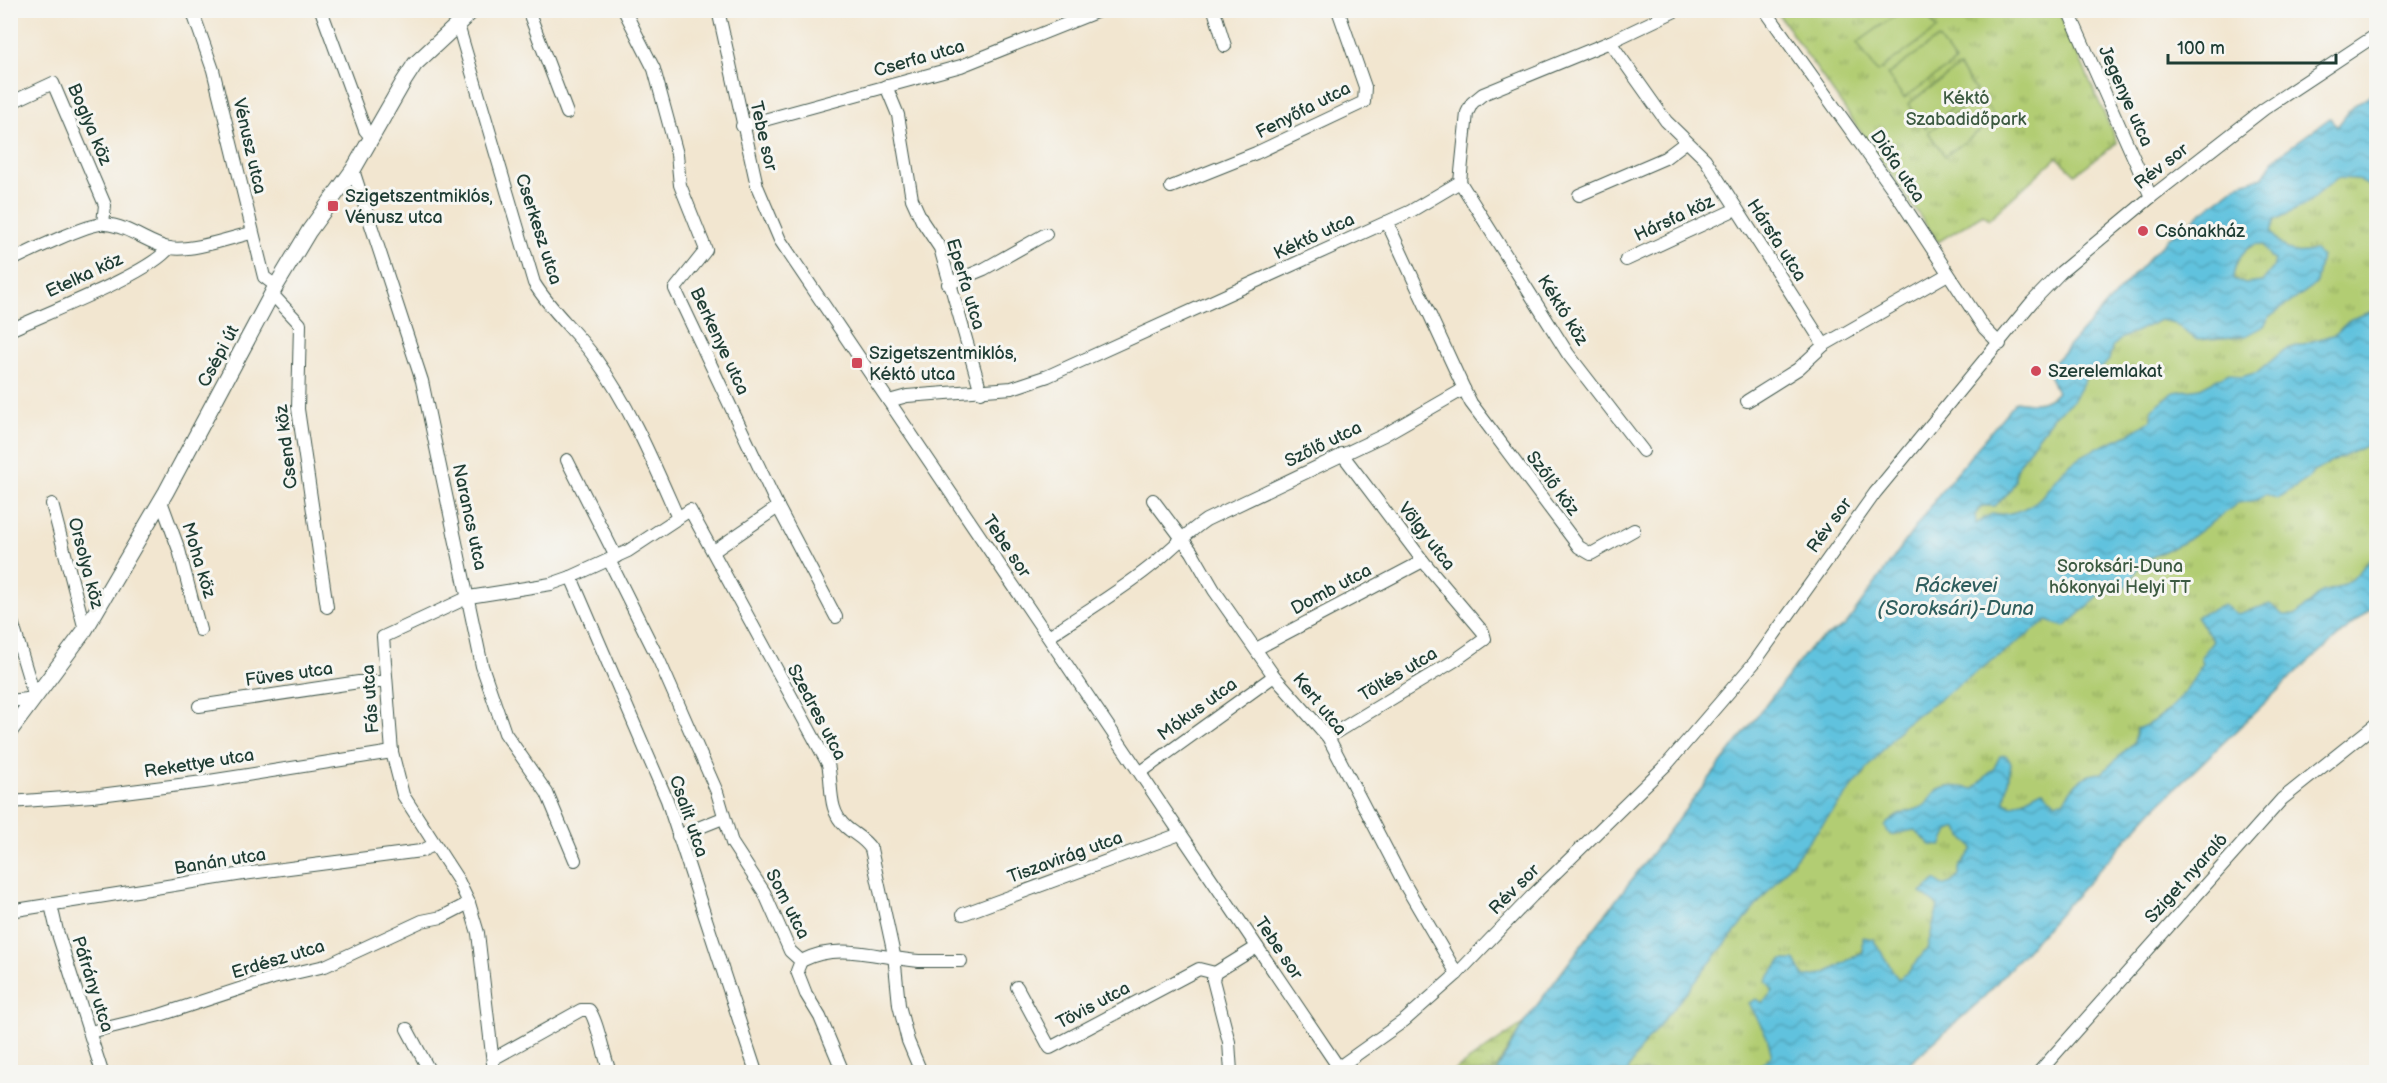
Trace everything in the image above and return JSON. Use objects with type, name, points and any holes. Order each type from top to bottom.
[{"type":"street","name":"Vénusz utca","points":[[192,10],[213,70],[251,233],[264,277],[274,290]]},
{"type":"street","points":[[321,10],[365,130],[371,137]]},
{"type":"street","name":"Csépi út","points":[[10,731],[85,630],[161,501],[274,290],[309,231],[353,170],[415,64],[473,10]]},
{"type":"street","points":[[528,10],[567,113]]},
{"type":"street","name":"Berkenye utca","points":[[624,10],[654,69],[677,154],[680,185],[706,250],[675,289],[778,507],[836,617]]},
{"type":"street","name":"Tebe sor","points":[[718,10],[757,186],[780,240],[996,562],[1141,772],[1336,1070]]},
{"type":"street","name":"Cserfa utca","points":[[742,126],[981,59],[1101,10]]},
{"type":"street","points":[[1214,10],[1225,46]]},
{"type":"street","name":"Fenyőfa utca","points":[[1171,187],[1256,153],[1364,102],[1365,87],[1362,76],[1338,10]]},
{"type":"street","points":[[1460,182],[1467,113],[1472,103],[1483,94],[1611,42],[1677,10]]},
{"type":"street","name":"Diófa utca","points":[[1765,10],[1864,147],[1984,328],[2000,344]]},
{"type":"street","name":"Jegenye utca","points":[[2068,10],[2151,197]]},
{"type":"street","name":"Cserkesz utca","points":[[458,25],[534,283],[546,302],[596,359],[633,420],[678,518]]},
{"type":"street","name":"Rév sor","points":[[1336,1070],[1405,1020],[1457,974],[1525,902],[1668,763],[1754,663],[1875,493],[2000,344],[2032,302],[2061,272],[2151,197],[2264,109],[2376,34]]},
{"type":"street","name":"Hársfa utca","points":[[1611,42],[1666,121],[1705,159],[1824,345]]},
{"type":"street","name":"Boglya köz","points":[[10,103],[53,83],[105,205],[103,223]]},
{"type":"street","name":"Eperfa utca","points":[[886,86],[898,115],[912,199],[922,221],[940,248],[948,284],[981,392]]},
{"type":"street","points":[[1579,195],[1665,158],[1686,142]]},
{"type":"street","name":"Narancs utca","points":[[353,170],[422,381],[482,666],[505,733],[547,793],[575,860]]},
{"type":"street","name":"Kéktó utca","points":[[889,401],[907,396],[1012,388],[1076,364],[1387,222],[1460,182]]},
{"type":"street","name":"Kéktó köz","points":[[1460,182],[1568,354],[1643,451]]},
{"type":"street","name":"Hársfa köz","points":[[1626,260],[1736,209]]},
{"type":"street","points":[[1387,222],[1464,388]]},
{"type":"street","points":[[10,261],[81,229],[103,223],[125,228],[169,248],[193,246],[251,233]]},
{"type":"street","points":[[948,284],[984,269],[1046,234]]},
{"type":"street","name":"Etelka köz","points":[[10,330],[132,273],[161,258],[169,248]]},
{"type":"street","points":[[1747,401],[1798,369],[1824,345],[1948,274]]},
{"type":"street","name":"Csend köz","points":[[274,290],[300,324],[298,409],[327,607]]},
{"type":"street","name":"Szőlő utca","points":[[1049,636],[1156,562],[1180,537],[1236,504],[1383,435],[1464,388]]},
{"type":"street","name":"Szőlő köz","points":[[1464,388],[1478,412],[1579,547],[1591,554],[1634,530]]},
{"type":"street","name":"Völgy utca","points":[[1342,454],[1423,561],[1483,632],[1485,639]]},
{"type":"street","name":"Som utca","points":[[567,460],[717,792],[732,843],[764,892],[790,951],[801,961],[797,971],[843,1072]]},
{"type":"street","name":"Kert utca","points":[[1153,500],[1274,676],[1328,737],[1399,873],[1457,974]]},
{"type":"street","name":"Moha köz","points":[[161,501],[189,583],[200,630]]},
{"type":"street","name":"Orsolya köz","points":[[52,504],[85,630]]},
{"type":"street","points":[[714,550],[778,507]]},
{"type":"street","name":"Fás utca","points":[[491,1068],[478,933],[469,903],[458,880],[403,795],[392,752],[383,637],[469,597],[551,584],[571,577],[612,558],[690,510]]},
{"type":"street","name":"Szedres utca","points":[[690,510],[714,550],[746,617],[828,764],[835,814],[845,826],[866,841],[871,849],[894,955],[899,1005],[908,1041],[921,1072]]},
{"type":"street","name":"Domb utca","points":[[1256,649],[1423,561]]},
{"type":"street","name":"Csalit utca","points":[[571,577],[667,800],[756,1072]]},
{"type":"street","points":[[10,615],[35,698],[10,701]]},
{"type":"street","name":"Töltés utca","points":[[1328,737],[1454,661],[1485,639]]},
{"type":"street","name":"Mókus utca","points":[[1141,772],[1274,676]]},
{"type":"street","name":"Füves utca","points":[[199,706],[359,682],[385,682]]},
{"type":"street","name":"Sziget nyaraló","points":[[2039,1072],[2282,799],[2376,724]]},
{"type":"street","name":"Rekettye utca","points":[[10,802],[92,796],[192,783],[392,752]]},
{"type":"street","points":[[678,836],[723,818]]},
{"type":"street","name":"Tiszavirág utca","points":[[963,914],[1180,834]]},
{"type":"street","name":"Banán utca","points":[[10,911],[243,874],[421,851],[434,845]]},
{"type":"street","name":"Erdész utca","points":[[90,1032],[160,1014],[273,978],[325,966],[422,921],[442,917],[469,903]]},
{"type":"street","name":"Páfrány utca","points":[[51,905],[57,931],[102,1072]]},
{"type":"street","name":"Tövis utca","points":[[1017,987],[1050,1048],[1199,969],[1215,973],[1257,947]]},
{"type":"street","points":[[801,961],[824,951],[894,955],[917,961],[961,961]]},
{"type":"street","points":[[1215,973],[1213,980],[1224,1020],[1231,1072]]},
{"type":"street","points":[[491,1068],[581,1010],[589,1010],[595,1016],[600,1046],[610,1072]]},
{"type":"street","points":[[407,1029],[430,1072]]},
{"type":"green space","points":[[1903,10],[1924,11],[1937,29],[1877,72],[1857,43]]},
{"type":"green space","name":"Kéktó Szabadidőpark","points":[[1776,11],[2059,11],[2117,143],[2075,174],[2057,157],[1989,219],[1983,214],[1938,242]]},
{"type":"green space","points":[[1938,38],[1955,62],[1904,98],[1887,75]]},
{"type":"green space","points":[[1959,67],[1976,91],[1925,128],[1908,104]]},
{"type":"green space","name":"Soroksári-Duna hókonyai Helyi TT","points":[[2376,91],[2376,604],[2299,670],[2154,809],[1981,1000],[1900,1072],[1490,1072],[1498,1066],[1524,1023],[1590,934],[1812,645],[1845,626],[1940,493],[2016,401],[2038,402],[2048,399],[2057,392],[2047,370],[2165,241],[2239,184],[2263,177],[2274,159],[2330,118],[2337,127],[2353,106]]},
{"type":"green space","points":[[1979,96],[1996,119],[1945,156],[1928,132]]},
{"type":"green space","points":[[1524,1023],[1496,1072],[1452,1072]]},
{"type":"water","name":"Ráckevei (Soroksári)-Duna","points":[[2376,91],[2376,154],[2374,155],[2376,182],[2371,187],[2356,179],[2337,178],[2305,205],[2275,220],[2271,232],[2289,250],[2300,253],[2314,250],[2321,256],[2316,284],[2270,317],[2264,326],[2246,336],[2197,340],[2174,323],[2160,320],[2122,338],[2112,347],[2109,360],[2101,369],[2087,376],[2072,401],[2053,417],[2032,445],[2016,469],[2015,481],[2009,492],[1995,506],[1982,506],[1975,515],[1976,524],[1993,513],[2011,513],[2035,503],[2059,474],[2073,462],[2142,427],[2152,419],[2152,409],[2174,392],[2200,388],[2229,373],[2241,377],[2258,372],[2284,350],[2335,334],[2351,319],[2376,310],[2376,441],[2313,471],[2308,479],[2277,499],[2266,494],[2257,500],[2238,503],[2186,541],[2143,561],[2126,587],[2104,592],[2065,627],[2047,621],[1903,725],[1641,1048],[1627,1072],[1496,1072],[1524,1023],[1812,645],[1845,626],[1940,493],[2016,401],[2043,402],[2057,392],[2047,370],[2165,241],[2239,184],[2263,177],[2274,159],[2330,118],[2337,127],[2353,106]],"holes":[[[2263,245],[2271,258],[2275,260],[2273,268],[2262,282],[2245,284],[2233,279],[2235,268],[2243,253],[2251,246]]]},
{"type":"water","points":[[2376,554],[2376,604],[2299,670],[2154,809],[1981,1000],[1900,1072],[1751,1072],[1772,1056],[1767,1037],[1749,1003],[1756,999],[1763,1003],[1773,991],[1766,981],[1782,960],[1795,960],[1804,977],[1821,975],[1863,952],[1863,937],[1873,939],[1898,979],[1909,971],[1927,949],[1938,906],[1921,893],[1936,880],[1942,886],[1951,883],[1959,876],[1959,868],[1973,849],[1957,828],[1949,831],[1942,846],[1931,845],[1914,830],[1890,835],[1885,827],[1893,818],[1925,805],[1933,794],[1943,788],[1974,789],[1994,768],[2000,756],[2006,755],[2011,763],[2005,801],[2011,806],[2042,790],[2055,802],[2063,801],[2083,778],[2102,773],[2134,742],[2137,729],[2167,711],[2190,684],[2203,663],[2201,657],[2213,641],[2196,616],[2224,605],[2237,614],[2270,604],[2283,615],[2296,615],[2322,592],[2340,587],[2354,577]]},
{"type":"place","name":"Szigetszentmiklós, Vénusz utca","points":[[333,206]]},
{"type":"place","name":"Csónakház","points":[[2143,231]]},
{"type":"place","name":"Szigetszentmiklós, Kéktó utca","points":[[857,363]]},
{"type":"place","name":"Szerelemlakat","points":[[2036,371]]}]
